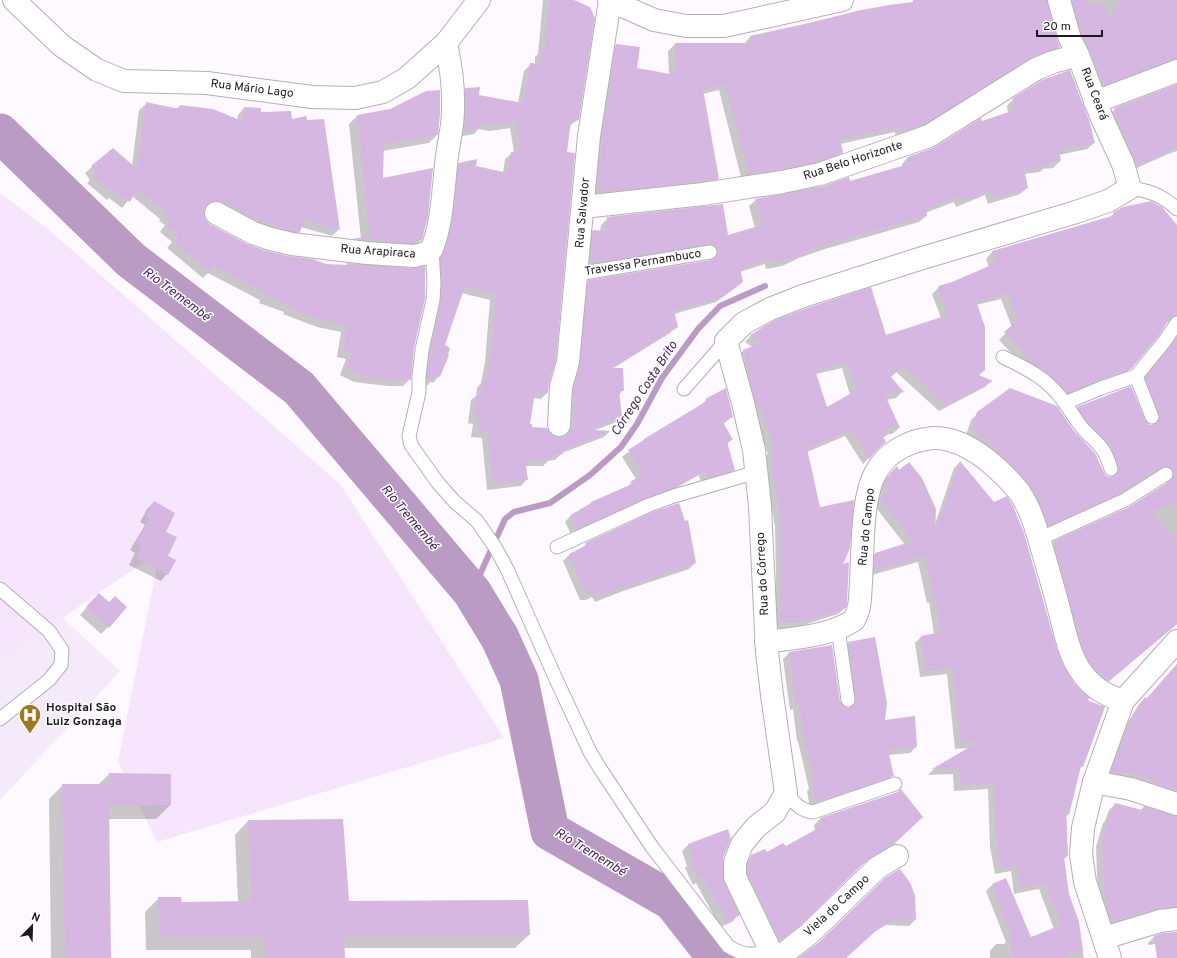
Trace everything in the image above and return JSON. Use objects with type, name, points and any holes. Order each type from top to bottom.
[{"type":"street","name":"Rua Mário Lago","points":[[14,0],[62,46],[97,70],[124,81],[207,84],[312,97],[355,98],[383,92],[407,78],[446,43],[479,0]]},
{"type":"street","points":[[609,0],[654,20],[686,26],[724,26],[842,0]]},
{"type":"street","name":"Rua Salvador","points":[[559,425],[561,388],[568,362],[589,136],[609,0]]},
{"type":"street","name":"Rua Ceará","points":[[1059,0],[1069,36],[1078,55],[1095,102],[1123,164],[1130,188]]},
{"type":"street","name":"Rua Arapiraca","points":[[216,213],[253,233],[292,244],[367,253],[414,256],[423,254],[432,249],[438,233],[441,215],[446,156],[452,125],[452,69],[446,43]]},
{"type":"street","name":"Rua Belo Horizonte","points":[[583,207],[703,194],[782,182],[820,174],[929,136],[1036,69],[1053,62],[1078,55]]},
{"type":"street","points":[[1095,102],[1177,71]]},
{"type":"street","points":[[726,341],[744,323],[770,309],[803,296],[1076,212],[1108,201],[1130,188]]},
{"type":"street","name":"Rua do Córrego","points":[[726,341],[743,403],[754,450],[757,472],[766,642]]},
{"type":"street","name":"Rua do Campo","points":[[766,642],[811,636],[849,624],[854,620],[860,606],[868,490],[876,471],[890,455],[906,444],[922,439],[938,438],[955,441],[976,451],[1002,472],[1020,494],[1034,522],[1067,638],[1080,670],[1099,691],[1124,701]]},
{"type":"street","points":[[766,642],[786,793],[775,812],[756,827],[742,844],[735,862],[736,876],[774,956]]},
{"type":"street","points":[[1176,644],[1124,701],[1094,782],[1082,828],[1081,854],[1085,882],[1092,907],[1107,948],[1154,922],[1177,919]]},
{"type":"street","points":[[1094,782],[1131,789],[1177,804]]},
{"type":"street","name":"Viela do Campo","points":[[774,956],[809,934],[877,868],[897,856]]},
{"type":"lane","points":[[1130,188],[1156,194],[1168,201],[1177,209]]},
{"type":"lane","points":[[432,249],[434,283],[433,300],[422,350],[419,392],[409,436],[411,445],[438,483],[477,521],[495,547],[507,569],[590,752],[652,847],[728,946],[738,953],[745,955],[774,956]]},
{"type":"lane","name":"Travessa Pernambuco","points":[[577,274],[710,252]]},
{"type":"lane","points":[[1065,403],[1101,388],[1136,376],[1164,342],[1177,323]]},
{"type":"lane","points":[[684,389],[726,341]]},
{"type":"lane","points":[[1003,357],[1046,381],[1065,403],[1086,432],[1100,444],[1108,459],[1111,469]]},
{"type":"lane","points":[[1136,376],[1152,417]]},
{"type":"lane","points":[[557,547],[649,505],[674,496],[757,472]]},
{"type":"lane","points":[[1038,539],[1125,500],[1166,474]]},
{"type":"lane","points":[[0,590],[49,631],[62,650],[61,666],[48,680],[0,719]]},
{"type":"lane","points":[[838,628],[848,700]]},
{"type":"lane","points":[[786,793],[798,807],[804,811],[812,812],[895,784]]},
{"type":"shaded area","points":[[0,193],[49,230],[340,484],[504,738],[157,842],[118,761],[160,551],[0,661]]},
{"type":"shaded area","name":"Hospital São Luiz Gonzaga","points":[[0,560],[120,671],[0,800]]},
{"type":"building","points":[[549,0],[574,0],[590,7],[595,18],[579,120],[571,121],[567,152],[575,153],[556,360],[548,393],[535,392],[530,424],[532,424],[532,427],[547,428],[552,435],[558,437],[565,436],[570,429],[574,429],[575,397],[573,397],[573,389],[580,363],[588,280],[711,260],[718,254],[716,247],[709,244],[590,264],[593,230],[606,231],[607,217],[723,204],[728,235],[762,225],[755,199],[823,186],[849,177],[850,181],[909,164],[908,157],[935,147],[981,118],[982,121],[1015,110],[1013,98],[1042,80],[1070,70],[1089,120],[1095,143],[1059,150],[1061,161],[1047,163],[1047,166],[1024,168],[1028,188],[995,198],[991,190],[963,201],[961,196],[926,209],[927,216],[833,242],[790,259],[773,263],[771,258],[740,268],[743,282],[724,296],[674,310],[678,327],[611,368],[623,368],[624,391],[619,391],[622,416],[593,428],[594,430],[611,431],[563,450],[563,454],[551,455],[551,459],[525,460],[528,480],[493,484],[488,432],[478,430],[479,417],[474,417],[477,393],[481,393],[483,380],[486,381],[491,354],[496,294],[465,286],[445,345],[450,348],[449,355],[440,377],[437,376],[435,379],[427,379],[430,351],[441,300],[442,283],[440,257],[444,253],[452,221],[459,163],[477,159],[476,166],[508,173],[511,152],[521,150],[516,122],[497,125],[482,123],[482,128],[464,131],[466,105],[465,88],[480,87],[479,95],[523,103],[530,63],[541,64]]},
{"type":"building","points":[[913,0],[1047,0],[1060,47],[1029,58],[924,125],[903,132],[902,126],[840,139],[843,153],[817,162],[749,174],[725,84],[703,89],[719,179],[603,192],[597,183],[602,135],[616,44],[640,47],[637,68],[676,75],[675,43],[751,43],[750,36],[861,10],[913,2]]},
{"type":"building","points":[[1072,0],[1089,0],[1091,6],[1103,3],[1109,19],[1122,0],[1177,0],[1177,59],[1173,59],[1104,85],[1086,40],[1081,32]]},
{"type":"building","points":[[1177,84],[1177,147],[1137,165],[1114,108]]},
{"type":"building","points":[[440,90],[438,135],[384,144],[383,178],[433,168],[428,216],[422,240],[413,243],[352,239],[370,236],[357,115],[390,109],[426,91]]},
{"type":"building","points":[[146,102],[179,109],[180,105],[213,109],[242,121],[244,107],[261,108],[261,112],[291,111],[292,119],[306,116],[307,120],[324,119],[340,230],[304,220],[300,232],[294,232],[258,221],[222,202],[216,201],[210,202],[205,207],[205,219],[210,224],[247,244],[267,251],[313,259],[326,264],[347,265],[347,263],[413,268],[425,266],[425,299],[414,348],[411,380],[395,380],[362,375],[346,368],[352,353],[343,350],[347,326],[289,308],[290,305],[265,296],[266,293],[214,266],[210,272],[173,241],[178,234],[166,225],[171,218],[165,214],[166,212],[137,189],[130,202],[116,192],[114,194],[93,176],[96,173],[91,166],[113,148],[137,169]]},
{"type":"building","points":[[1151,201],[1162,207],[1177,225],[1177,315],[1170,318],[1158,337],[1131,369],[1098,380],[1068,393],[1050,375],[1035,365],[1004,332],[1018,320],[1008,293],[976,301],[985,327],[985,370],[979,375],[993,381],[945,405],[903,366],[891,377],[904,392],[885,395],[900,428],[883,428],[888,435],[883,437],[886,442],[869,459],[852,430],[807,448],[820,507],[854,500],[850,548],[843,564],[849,562],[847,603],[846,608],[802,622],[780,622],[782,570],[781,520],[771,463],[774,461],[770,450],[775,448],[759,404],[756,405],[749,378],[751,378],[744,357],[746,357],[743,350],[761,343],[750,335],[775,320],[871,287],[886,335],[948,315],[938,286],[952,282],[996,263],[992,251],[1112,216],[1114,212],[1123,207]],"holes":[[[848,362],[857,390],[827,407],[815,370]]]},
{"type":"building","points":[[1177,337],[1177,503],[1151,512],[1177,542],[1177,624],[1109,681],[1094,668],[1084,652],[1053,541],[1129,507],[1170,481],[1173,477],[1173,470],[1169,467],[1162,467],[1121,493],[1048,526],[1039,502],[1030,486],[1017,470],[989,444],[993,441],[982,438],[973,430],[973,425],[977,412],[1010,388],[1057,406],[1074,431],[1095,453],[1105,475],[1109,477],[1114,476],[1119,471],[1119,467],[1112,449],[1105,439],[1089,424],[1077,407],[1131,386],[1145,420],[1150,425],[1158,422],[1160,414],[1145,377]]},
{"type":"building","points":[[726,388],[733,417],[723,422],[733,440],[727,442],[735,470],[708,478],[705,470],[675,487],[646,498],[578,529],[571,515],[591,504],[591,502],[632,484],[630,482],[643,474],[628,450],[707,401],[705,399]]},
{"type":"building","points":[[960,461],[994,502],[1007,496],[1013,506],[1024,533],[1056,646],[1062,662],[1074,683],[1090,698],[1087,700],[1105,707],[1083,767],[1081,766],[1069,815],[1066,807],[1068,856],[1064,857],[1069,894],[1079,922],[1083,950],[1067,955],[1068,958],[1013,958],[1009,938],[1012,937],[992,884],[1006,878],[1031,937],[1061,925],[1046,883],[1021,888],[1017,866],[1001,868],[996,840],[994,783],[960,785],[959,768],[932,769],[980,741],[961,743],[953,668],[926,671],[921,636],[941,632],[935,597],[924,556],[874,570],[875,553],[913,541],[880,498],[881,495],[890,493],[884,485],[891,472],[897,466],[899,470],[909,462],[922,478],[936,509],[935,533]]},
{"type":"building","points":[[154,501],[175,513],[166,532],[177,537],[168,556],[176,560],[168,575],[135,558],[141,546],[136,543],[150,518],[146,515]]},
{"type":"building","points":[[679,503],[685,521],[688,520],[696,563],[601,596],[599,592],[586,594],[569,554],[587,545],[585,543],[652,512]]},
{"type":"building","points":[[99,593],[109,602],[115,596],[127,607],[109,628],[86,607]]},
{"type":"building","points":[[875,637],[887,703],[885,720],[915,716],[917,747],[888,750],[894,776],[816,802],[812,784],[815,783],[803,735],[799,704],[796,704],[789,652],[832,645],[840,701],[845,707],[849,708],[855,703],[856,699],[848,642]]},
{"type":"building","points":[[1177,664],[1177,791],[1154,783],[1155,780],[1121,771],[1120,774],[1111,772],[1128,725],[1145,697],[1147,698]]},
{"type":"building","points":[[109,773],[171,774],[171,805],[109,806],[111,958],[65,958],[62,784],[109,784]]},
{"type":"building","points":[[901,789],[923,817],[895,843],[896,844],[891,845],[868,859],[801,925],[780,941],[748,874],[748,864],[751,855],[765,849],[767,852],[783,843],[786,846],[822,826],[820,818],[898,792]]},
{"type":"building","points":[[1115,803],[1142,810],[1144,806],[1177,816],[1177,907],[1149,910],[1115,921],[1111,920],[1106,905],[1109,904],[1104,894],[1102,840],[1109,816]]},
{"type":"building","points":[[343,819],[349,901],[528,900],[530,935],[344,935],[345,958],[265,958],[265,937],[159,937],[158,897],[181,897],[182,902],[252,901],[248,820]]},
{"type":"building","points":[[728,829],[731,839],[723,858],[723,877],[740,915],[727,922],[703,877],[699,879],[690,861],[693,859],[688,844]]},
{"type":"building","points":[[900,869],[911,884],[915,896],[916,920],[893,919],[879,928],[846,958],[798,958],[818,943],[885,878]]},
{"type":"building","points":[[1177,932],[1177,958],[1157,958],[1154,936],[1163,933]]},
{"type":"waterway","name":"Rio Tremembé","points":[[0,133],[131,260],[299,388],[472,592],[500,638],[519,680],[550,831],[672,901],[717,958]]},
{"type":"waterway","name":"Córrego Costa Brito","points":[[472,592],[505,519],[514,512],[550,503],[590,475],[621,447],[637,424],[662,378],[698,329],[720,306],[765,286]]},
{"type":"place","name":"Hospital São Luiz Gonzaga","points":[[30,734]]}]
